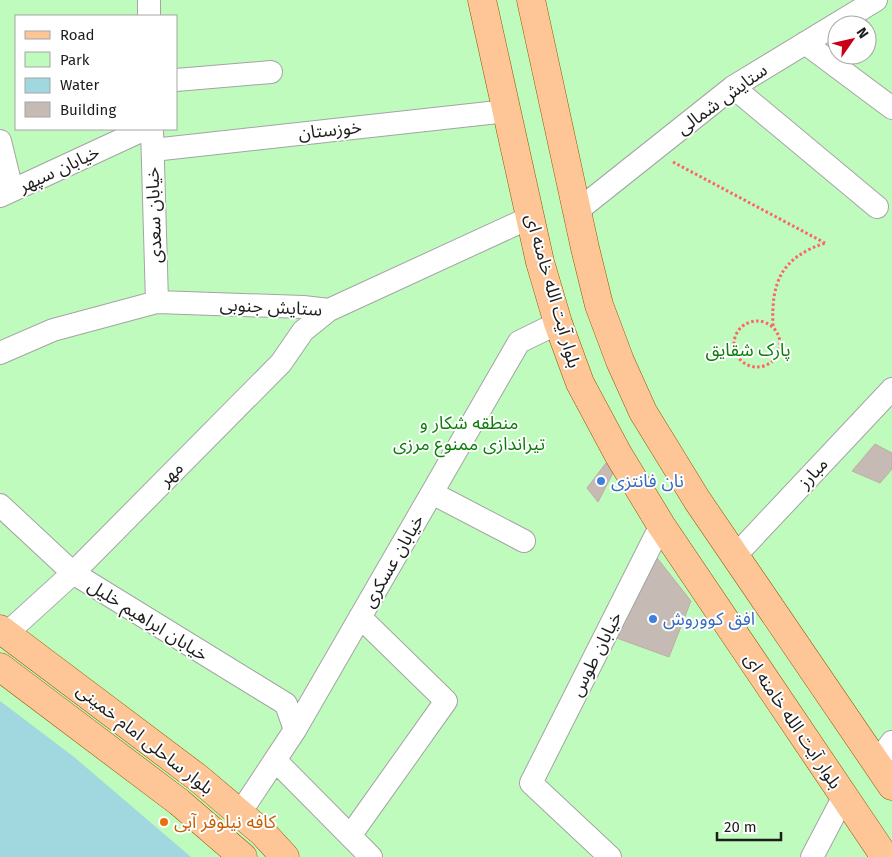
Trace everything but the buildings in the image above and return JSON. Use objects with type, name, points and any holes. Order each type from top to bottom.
[{"type":"main road","name":"بلوار آیت الله خامنه ای","points":[[482,0],[530,217],[558,323],[580,382],[618,454],[661,525],[885,857]]},
{"type":"main road","points":[[531,0],[576,211],[599,305],[620,361],[648,420],[697,500],[892,786]]},
{"type":"main road","name":"بلوار ساحلی امام خمینی","points":[[3,631],[198,778],[263,833],[285,857]]},
{"type":"main road","name":"بلوار ساحلی امام خمینی","points":[[0,666],[179,802],[243,857]]},
{"type":"street","points":[[148,0],[149,15]]},
{"type":"street","name":"ستایش شمالی","points":[[576,211],[733,87],[876,0]]},
{"type":"street","points":[[805,43],[892,108]]},
{"type":"street","points":[[178,80],[271,72]]},
{"type":"street","points":[[733,87],[877,207]]},
{"type":"street","name":"خوزستان","points":[[152,140],[507,111]]},
{"type":"street","name":"خیابان سپهر","points":[[6,193],[143,130]]},
{"type":"street","name":"خیابان سعدی","points":[[152,140],[157,302]]},
{"type":"street","points":[[0,141],[6,193]]},
{"type":"street","name":"ستایش جنوبی","points":[[0,353],[53,330],[157,302],[304,307],[329,310],[530,217]]},
{"type":"street","name":"مهر","points":[[3,631],[73,573],[281,363],[303,331],[329,310]]},
{"type":"street","name":"خیابان عسکری","points":[[240,814],[295,730],[519,342],[558,323]]},
{"type":"street","name":"مبارز","points":[[734,556],[892,389]]},
{"type":"street","points":[[432,493],[524,541]]},
{"type":"street","name":"خیابان ابراهیم خلیل","points":[[0,505],[73,573],[286,704],[295,730]]},
{"type":"street","name":"خیابان طوس","points":[[610,857],[531,783],[661,525]]},
{"type":"street","points":[[350,836],[446,701],[360,617]]},
{"type":"street","points":[[876,763],[892,742]]},
{"type":"street","points":[[275,760],[371,857]]},
{"type":"street","points":[[812,857],[844,796]]},
{"type":"path","points":[[652,151],[825,243],[806,249],[790,261],[779,278],[772,297],[773,326],[780,340],[778,355],[773,362],[759,368],[751,367],[738,358],[734,344],[739,329],[744,324],[759,320],[773,326]]},
{"type":"green space","name":"منطقه شکار و تیراندازی ممنوع مرزی","points":[[0,0],[892,0],[892,857],[0,857]]},
{"type":"water","points":[[0,701],[74,757],[191,857],[0,857]]},
{"type":"place","name":"نان فانتزی","points":[[601,481]]},
{"type":"place","name":"افق کووروش","points":[[653,619]]},
{"type":"place","name":"کافه نیلوفر آبی","points":[[164,822]]},
{"type":"park label","name":"پارک شقایق","points":[[748,350]]}]
